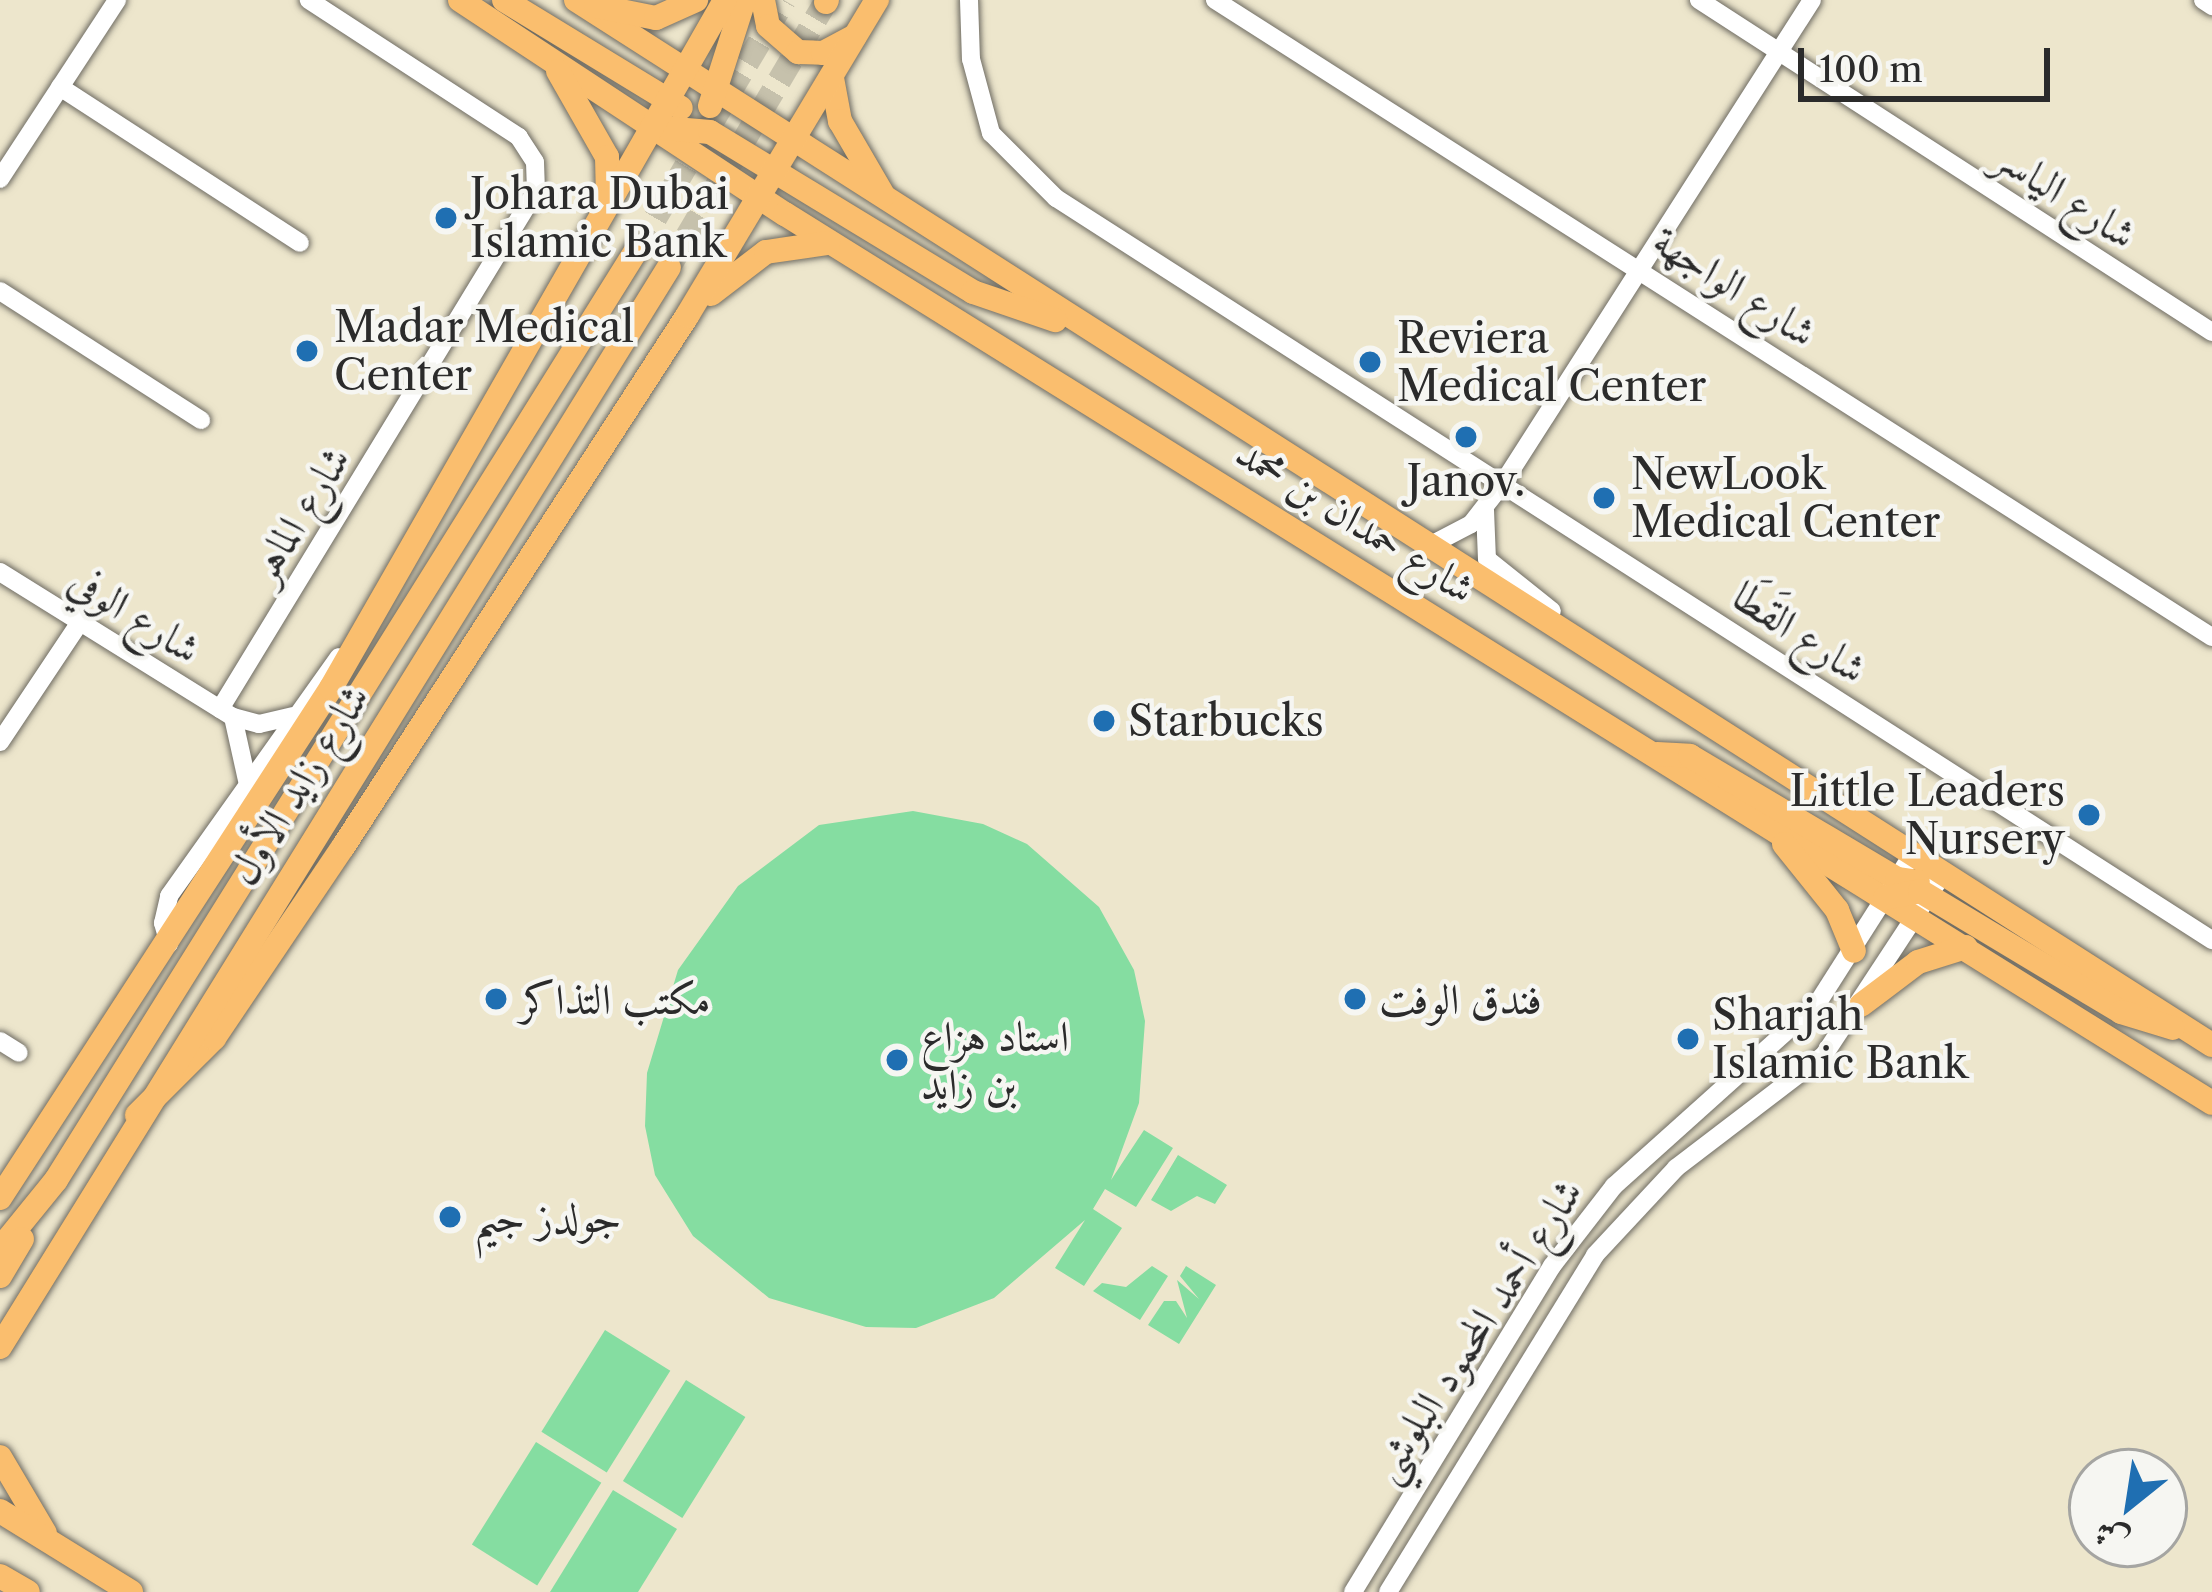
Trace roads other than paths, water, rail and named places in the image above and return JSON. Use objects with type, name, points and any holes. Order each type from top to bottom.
[{"type":"main road","name":"شارع حمدان بن محمد","points":[[460,0],[831,243],[1766,824],[1891,888],[1916,918],[2212,1103]]},
{"type":"main road","points":[[504,0],[973,292],[1075,325]]},
{"type":"main road","points":[[577,1],[644,18],[696,0]]},
{"type":"main road","points":[[3,1196],[169,944],[372,616],[725,0]]},
{"type":"main road","points":[[744,0],[712,92],[709,128],[725,165],[759,197]]},
{"type":"main road","points":[[763,0],[768,26],[797,52],[823,53],[857,34]]},
{"type":"main road","points":[[137,1115],[214,1038],[687,316],[877,0]]},
{"type":"main road","name":"شارع حمدان بن محمد","points":[[577,1],[682,74],[1912,855],[1937,885],[2212,1045]]},
{"type":"main road","points":[[550,59],[607,158],[608,205]]},
{"type":"main road","points":[[832,78],[840,121],[891,207]]},
{"type":"main road","points":[[652,127],[709,128],[752,145],[791,143]]},
{"type":"main road","points":[[687,316],[766,252],[831,243]]},
{"type":"main road","name":"شارع زايد الأول","points":[[0,1249],[56,1180],[637,249]]},
{"type":"main road","name":"شارع زايد الأول","points":[[0,1346],[137,1115],[669,267]]},
{"type":"main road","points":[[1654,754],[1690,756],[1891,888],[1937,885]]},
{"type":"main road","points":[[1766,824],[1826,893],[1854,951]]},
{"type":"main road","points":[[1861,1005],[1918,962],[1966,947]]},
{"type":"main road","points":[[0,1276],[56,1180]]},
{"type":"main road","points":[[0,1457],[50,1541]]},
{"type":"main road","points":[[0,1511],[127,1590]]},
{"type":"main road","points":[[0,1532],[127,1590]]},
{"type":"main road","points":[[0,1576],[28,1592]]},
{"type":"street","points":[[2,172],[117,0]]},
{"type":"street","name":"شارع الماهر","points":[[226,713],[536,191],[535,162],[519,136],[309,0]]},
{"type":"street","name":"شارع القَطَا","points":[[969,0],[980,103],[991,134],[1020,167],[2212,940]]},
{"type":"street","name":"شارع الواجهة","points":[[1215,0],[1640,267],[2212,637]]},
{"type":"street","name":"شارع الياسر","points":[[1699,0],[2212,332]]},
{"type":"street","points":[[1429,546],[1462,531],[1503,483],[1812,0]]},
{"type":"street","points":[[2203,0],[2212,6]]},
{"type":"street","points":[[60,87],[300,243]]},
{"type":"street","points":[[0,291],[201,420]]},
{"type":"street","points":[[1486,506],[1480,533],[1486,560],[1561,618],[1590,654]]},
{"type":"street","name":"شارع الوفي","points":[[0,572],[226,713]]},
{"type":"street","points":[[169,944],[163,922],[169,896],[294,716],[372,616]]},
{"type":"street","points":[[0,742],[80,622]]},
{"type":"street","points":[[226,713],[259,724],[294,716]]},
{"type":"street","points":[[226,713],[248,780]]},
{"type":"street","name":"شارع أحمد المحمود البلوشي","points":[[1353,1592],[1552,1266],[1595,1209],[1785,1038],[1854,951],[1912,855]]},
{"type":"street","name":"شارع أحمد المحمود البلوشي","points":[[1388,1592],[1595,1255],[1676,1168],[1811,1069],[1861,1005],[1937,885]]},
{"type":"street","points":[[0,1041],[19,1053]]},
{"type":"tunnel","points":[[637,249],[784,0]]},
{"type":"tunnel","points":[[669,267],[826,2]]},
{"type":"place","name":"Johara Dubai Islamic Bank","points":[[446,218]]},
{"type":"place","name":"Madar Medical Center","points":[[307,351]]},
{"type":"place","name":"Reviera Medical Center","points":[[1370,362]]},
{"type":"place","name":"Janov.","points":[[1466,437]]},
{"type":"place","name":"NewLook Medical Center","points":[[1604,498]]},
{"type":"place","name":"Starbucks","points":[[1104,721]]},
{"type":"place","name":"Little Leaders Nursery","points":[[2089,815]]},
{"type":"place","name":"مكتب التذاكر","points":[[496,999]]},
{"type":"place","name":"فندق الوفت","points":[[1355,999]]},
{"type":"place","name":"Sharjah Islamic Bank","points":[[1688,1039]]},
{"type":"place","name":"استاد هزاع بن زايد","points":[[897,1060]]},
{"type":"place","name":"جولدز جيم","points":[[450,1217]]}]
